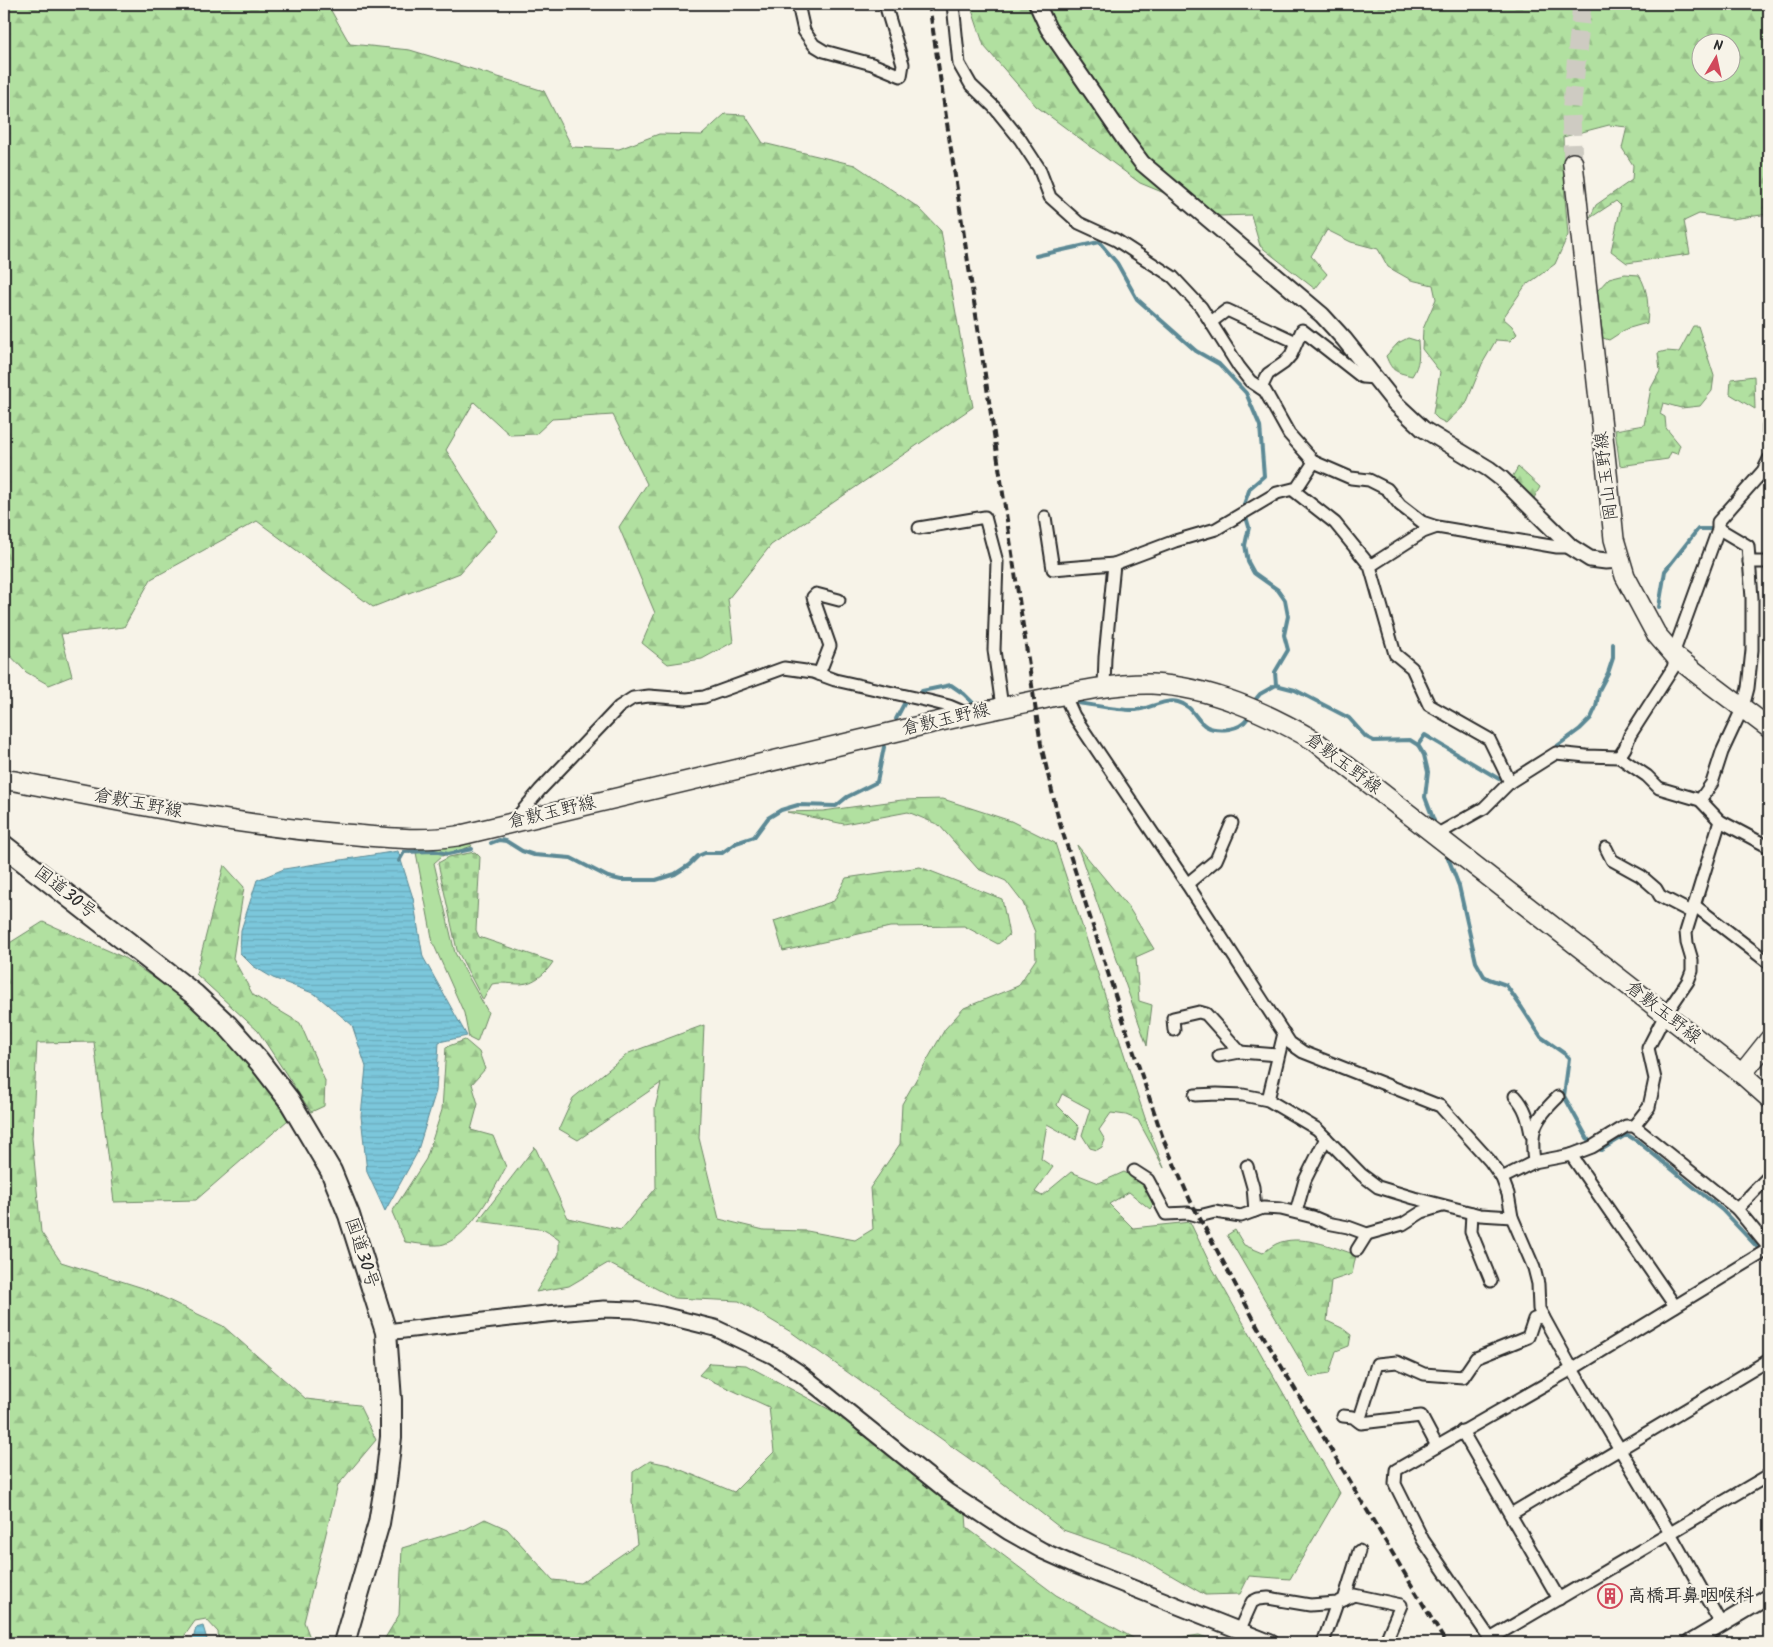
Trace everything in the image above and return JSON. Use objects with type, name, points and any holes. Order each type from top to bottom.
[{"type":"highway","name":"国道30号","points":[[4,846],[195,995],[227,1025],[259,1061],[289,1100],[331,1171],[346,1206],[386,1332],[391,1400],[391,1437],[379,1523],[344,1643]]},
{"type":"highway","name":"国道30号","points":[[4,859],[125,940]]},
{"type":"main road","name":"岡山玉野線","points":[[1573,163],[1613,529],[1624,576],[1656,634],[1675,655],[1699,676],[1769,728]]},
{"type":"main road","name":"倉敷玉野線","points":[[4,780],[225,821],[298,831],[401,839],[436,839],[457,836],[968,714],[1064,694],[1153,684],[1174,687],[1211,694],[1261,712],[1315,741],[1742,1074],[1769,1098]]},
{"type":"main road","points":[[1742,1074],[1769,1040]]},
{"type":"street","points":[[798,4],[804,31],[814,45],[824,51],[872,64],[901,76],[903,64],[885,4]]},
{"type":"street","points":[[953,4],[959,64],[971,85],[994,107],[1020,138],[1040,168],[1050,197],[1079,222],[1116,240],[1173,277],[1201,307],[1239,367],[1250,381],[1265,391],[1289,434],[1314,462],[1351,478],[1369,480],[1387,489],[1400,505],[1422,522],[1437,527],[1557,548],[1572,548]]},
{"type":"street","points":[[1038,4],[1048,28],[1126,144],[1142,162],[1322,315],[1395,403],[1423,429],[1489,468],[1572,548],[1590,559],[1619,560]]},
{"type":"street","points":[[1211,322],[1227,310],[1296,342]]},
{"type":"street","points":[[1261,388],[1268,374],[1284,363],[1291,355],[1302,330],[1362,377],[1375,378]]},
{"type":"street","points":[[1769,425],[1769,432]]},
{"type":"street","points":[[1620,757],[1626,748],[1630,735],[1673,668],[1675,655],[1718,528],[1763,471],[1769,459]]},
{"type":"street","points":[[1045,517],[1053,569],[1114,564],[1175,541],[1216,529],[1277,493],[1297,488],[1314,462]]},
{"type":"street","points":[[1293,490],[1335,523],[1370,566],[1395,654],[1412,668],[1429,705],[1489,738],[1510,782]]},
{"type":"street","points":[[918,528],[985,517],[997,562],[994,650],[1002,707]]},
{"type":"street","points":[[1370,566],[1422,532],[1437,527]]},
{"type":"street","points":[[1700,800],[1712,783],[1722,752],[1743,707],[1748,688],[1752,650],[1752,598],[1748,546],[1718,528]]},
{"type":"street","points":[[1749,562],[1769,562]]},
{"type":"street","points":[[1104,688],[1114,564]]},
{"type":"street","points":[[819,674],[830,646],[813,597],[816,594],[839,600]]},
{"type":"street","points":[[512,823],[618,706],[632,698],[649,696],[687,699],[704,697],[784,668],[819,674],[835,680],[950,706],[968,714]]},
{"type":"street","points":[[1064,694],[1074,716],[1187,884],[1290,1043],[1303,1052],[1440,1106],[1490,1161],[1502,1178],[1508,1194],[1512,1217],[1534,1268],[1538,1284],[1539,1309],[1721,1624]]},
{"type":"street","points":[[1436,835],[1484,808],[1510,782],[1556,753],[1620,757],[1659,788],[1700,800],[1720,821],[1769,847]]},
{"type":"street","points":[[1634,1126],[1649,1107],[1655,1079],[1648,1048],[1665,1015],[1688,981],[1692,971],[1692,960],[1686,943],[1686,932],[1720,821]]},
{"type":"street","points":[[1187,884],[1216,860],[1232,823]]},
{"type":"street","points":[[1606,848],[1612,860],[1641,876],[1656,889],[1660,896],[1693,908],[1769,963]]},
{"type":"street","points":[[1174,1030],[1173,1018],[1199,1012],[1206,1014],[1240,1052]]},
{"type":"street","points":[[1268,1100],[1284,1033]]},
{"type":"street","points":[[1219,1056],[1240,1052],[1278,1055]]},
{"type":"street","points":[[1195,1095],[1243,1095],[1268,1100],[1317,1129],[1362,1175],[1378,1187],[1472,1213],[1512,1217]]},
{"type":"street","points":[[1515,1096],[1523,1105],[1528,1116],[1534,1162]]},
{"type":"street","points":[[1532,1141],[1535,1126],[1544,1110],[1558,1097]]},
{"type":"street","points":[[1502,1178],[1534,1162],[1570,1155],[1592,1147],[1626,1126],[1634,1126],[1736,1209],[1769,1248],[1572,1369],[1396,1470],[1395,1484],[1422,1540],[1492,1641],[1559,1599],[1769,1475]]},
{"type":"street","points":[[1296,1212],[1305,1180],[1326,1138]]},
{"type":"street","points":[[1570,1155],[1676,1306]]},
{"type":"street","points":[[1247,1166],[1253,1187],[1255,1210]]},
{"type":"street","points":[[1134,1171],[1148,1180],[1166,1214],[1188,1213],[1199,1216],[1215,1212],[1241,1216],[1263,1208],[1296,1212],[1326,1224],[1348,1227],[1367,1234],[1403,1224],[1422,1212],[1442,1206]]},
{"type":"street","points":[[1736,1209],[1769,1176]]},
{"type":"street","points":[[1472,1213],[1471,1232],[1491,1281]]},
{"type":"street","points":[[1357,1250],[1367,1234]]},
{"type":"street","points":[[386,1332],[604,1309],[634,1310],[716,1328],[774,1356],[802,1374],[948,1492],[1009,1532],[1043,1551],[1077,1566],[1271,1643]]},
{"type":"street","points":[[1359,1421],[1377,1364],[1397,1362],[1424,1374],[1463,1377],[1476,1358],[1528,1337],[1534,1319],[1543,1316]]},
{"type":"street","points":[[1511,1514],[1769,1360]]},
{"type":"street","points":[[1343,1416],[1353,1417],[1360,1423],[1420,1416],[1436,1446]]},
{"type":"street","points":[[1462,1431],[1559,1599]]},
{"type":"street","points":[[1323,1643],[1359,1551]]},
{"type":"street","points":[[1239,1631],[1252,1602],[1258,1598],[1310,1605],[1341,1601],[1354,1596],[1401,1605],[1385,1643]]},
{"type":"street","points":[[1690,1643],[1769,1596]]},
{"type":"green space","points":[[4,4],[333,4],[329,7],[350,44],[410,50],[544,91],[572,147],[619,149],[659,134],[702,135],[725,114],[745,115],[763,143],[855,165],[919,208],[941,231],[973,407],[771,545],[728,599],[733,642],[702,659],[668,664],[642,643],[655,613],[619,527],[647,484],[613,415],[552,419],[536,434],[510,435],[474,402],[446,450],[497,531],[460,573],[373,607],[257,521],[151,579],[124,627],[61,634],[72,676],[49,685],[26,672],[4,649]]},
{"type":"green space","points":[[970,4],[1769,4],[1769,214],[1732,219],[1699,214],[1684,221],[1690,254],[1627,263],[1611,251],[1621,206],[1616,201],[1590,218],[1596,205],[1632,180],[1633,165],[1622,148],[1627,127],[1609,125],[1563,137],[1568,235],[1555,264],[1525,286],[1503,318],[1512,326],[1517,334],[1510,341],[1496,340],[1482,364],[1466,404],[1446,423],[1433,414],[1440,372],[1422,349],[1423,329],[1436,299],[1433,285],[1411,280],[1388,267],[1378,249],[1351,242],[1327,230],[1311,256],[1327,274],[1315,289],[1260,246],[1251,215],[1220,216],[1140,183],[1036,106],[984,46]]},
{"type":"green space","points":[[1625,274],[1639,275],[1642,280],[1647,298],[1647,323],[1626,329],[1609,340],[1603,338],[1597,291],[1609,278]]},
{"type":"green space","points":[[1693,326],[1698,326],[1714,376],[1712,391],[1700,406],[1681,408],[1663,403],[1660,414],[1665,417],[1666,428],[1680,445],[1677,454],[1671,452],[1668,459],[1620,466],[1615,430],[1644,425],[1651,388],[1660,371],[1658,353],[1666,351],[1679,352]]},
{"type":"green space","points":[[1408,338],[1418,341],[1418,363],[1412,376],[1395,371],[1386,356],[1398,343]]},
{"type":"green space","points":[[1754,376],[1755,409],[1730,394],[1731,379]]},
{"type":"green space","points":[[1518,467],[1540,487],[1533,500],[1511,479]]},
{"type":"green space","points":[[943,799],[1011,821],[1055,843],[1148,1127],[1164,1168],[1138,1120],[1126,1115],[1111,1113],[1099,1130],[1105,1140],[1102,1147],[1097,1150],[1090,1148],[1082,1135],[1090,1109],[1062,1094],[1057,1105],[1079,1127],[1076,1140],[1047,1124],[1041,1159],[1053,1167],[1035,1192],[1042,1196],[1071,1172],[1099,1183],[1124,1172],[1143,1182],[1153,1204],[1150,1209],[1129,1192],[1109,1204],[1133,1228],[1190,1222],[1210,1264],[1340,1493],[1290,1579],[1249,1576],[1240,1594],[1205,1595],[1136,1555],[1063,1530],[995,1477],[791,1332],[739,1301],[674,1298],[608,1263],[569,1286],[536,1292],[559,1254],[559,1239],[546,1230],[478,1221],[535,1147],[568,1218],[621,1230],[656,1188],[655,1108],[661,1083],[578,1140],[559,1129],[573,1098],[629,1053],[704,1025],[699,1138],[719,1219],[764,1230],[807,1231],[855,1240],[873,1229],[870,1188],[900,1144],[902,1104],[945,1029],[964,1008],[1018,986],[1036,959],[1035,932],[1023,903],[1006,881],[978,869],[939,825],[908,812],[844,824],[787,812],[823,811],[902,800]]},
{"type":"green space","points":[[469,842],[472,846],[442,856],[434,863],[455,953],[488,1012],[477,1042],[469,1038],[464,1013],[433,943],[415,847]]},
{"type":"green space","points":[[1077,845],[1129,908],[1154,949],[1136,957],[1139,1001],[1152,1005],[1147,1046]]},
{"type":"green space","points":[[475,852],[480,857],[476,930],[479,937],[553,962],[543,974],[531,982],[492,984],[483,1000],[457,950],[438,863],[449,857]]},
{"type":"green space","points":[[224,865],[244,887],[233,958],[253,995],[300,1023],[325,1081],[324,1106],[311,1112],[258,1031],[196,974]]},
{"type":"green space","points":[[920,867],[1002,899],[1009,935],[998,944],[964,926],[890,927],[783,951],[774,921],[834,901],[846,878]]},
{"type":"green space","points":[[43,922],[123,957],[198,1008],[251,1064],[288,1120],[196,1200],[114,1202],[94,1042],[37,1043],[32,1138],[41,1232],[61,1262],[143,1288],[223,1326],[306,1399],[359,1405],[376,1440],[338,1485],[304,1622],[312,1643],[219,1643],[218,1632],[206,1619],[195,1621],[185,1635],[183,1643],[4,1643],[4,941],[8,944]]},
{"type":"green space","points":[[465,1040],[479,1052],[485,1069],[472,1084],[478,1104],[471,1130],[493,1136],[506,1167],[480,1211],[463,1232],[454,1239],[444,1244],[436,1245],[405,1242],[392,1212],[426,1159],[442,1110],[446,1047]]},
{"type":"green space","points":[[1235,1230],[1244,1245],[1263,1253],[1276,1244],[1295,1240],[1316,1242],[1356,1255],[1352,1274],[1331,1281],[1327,1321],[1342,1328],[1351,1335],[1349,1346],[1336,1351],[1329,1374],[1310,1377],[1227,1235]]},
{"type":"green space","points":[[710,1363],[746,1365],[849,1420],[966,1514],[967,1528],[1056,1595],[1142,1643],[382,1643],[399,1615],[402,1548],[466,1529],[485,1519],[507,1529],[553,1580],[580,1583],[637,1544],[632,1502],[633,1472],[650,1461],[669,1465],[734,1492],[774,1452],[769,1407],[699,1375]]},
{"type":"green space","points":[[1199,1635],[1221,1643],[1146,1643]]},
{"type":"water","points":[[398,851],[413,898],[423,957],[467,1036],[439,1042],[436,1091],[417,1153],[385,1211],[367,1172],[361,1116],[366,1067],[352,1025],[315,994],[273,978],[253,966],[240,953],[241,930],[257,880],[284,869]]},
{"type":"water","points":[[203,1626],[208,1643],[192,1643],[196,1628]]},
{"type":"waterway","points":[[1036,256],[1099,242],[1117,263],[1137,299],[1196,351],[1219,364],[1246,393],[1260,426],[1264,476],[1250,488],[1243,507],[1249,527],[1245,545],[1248,562],[1254,573],[1278,590],[1285,600],[1288,616],[1284,635],[1288,650],[1275,672],[1276,685],[1295,690],[1349,718],[1366,737],[1374,741],[1410,740],[1418,745],[1424,755],[1428,772],[1425,797],[1434,821]]},
{"type":"waterway","points":[[1659,607],[1665,571],[1698,529],[1712,529],[1715,527]]},
{"type":"waterway","points":[[1553,749],[1580,729],[1591,718],[1596,707],[1599,690],[1613,658],[1613,644]]},
{"type":"waterway","points":[[922,691],[951,685],[973,703]]},
{"type":"waterway","points":[[1255,700],[1260,694],[1276,685]]},
{"type":"waterway","points":[[1078,703],[1115,709],[1136,710],[1174,701],[1191,709],[1203,724],[1217,730],[1235,728],[1248,718]]},
{"type":"waterway","points":[[896,719],[905,702]]},
{"type":"waterway","points":[[1418,745],[1425,735],[1499,779]]},
{"type":"waterway","points":[[491,843],[499,840],[506,841],[522,851],[534,855],[571,858],[608,877],[621,880],[656,880],[675,874],[689,865],[698,856],[705,853],[722,853],[736,843],[754,837],[768,818],[781,810],[798,805],[836,806],[847,797],[877,782],[884,747]]},
{"type":"waterway","points":[[399,861],[404,852],[434,851],[448,854],[472,849]]},
{"type":"waterway","points":[[1447,855],[1459,886],[1476,962],[1484,976],[1506,985],[1541,1037],[1569,1058],[1564,1096],[1590,1143]]},
{"type":"waterway","points":[[1601,1150],[1624,1136],[1629,1136],[1722,1210],[1757,1247]]},
{"type":"tunnel","points":[[1573,163],[1571,114],[1582,4]]},
{"type":"railway","points":[[929,4],[1041,745],[1059,821],[1164,1141],[1190,1200],[1258,1327],[1446,1643]]},
{"type":"place","name":"高橋耳鼻咽喉科","points":[[1610,1596]]}]
